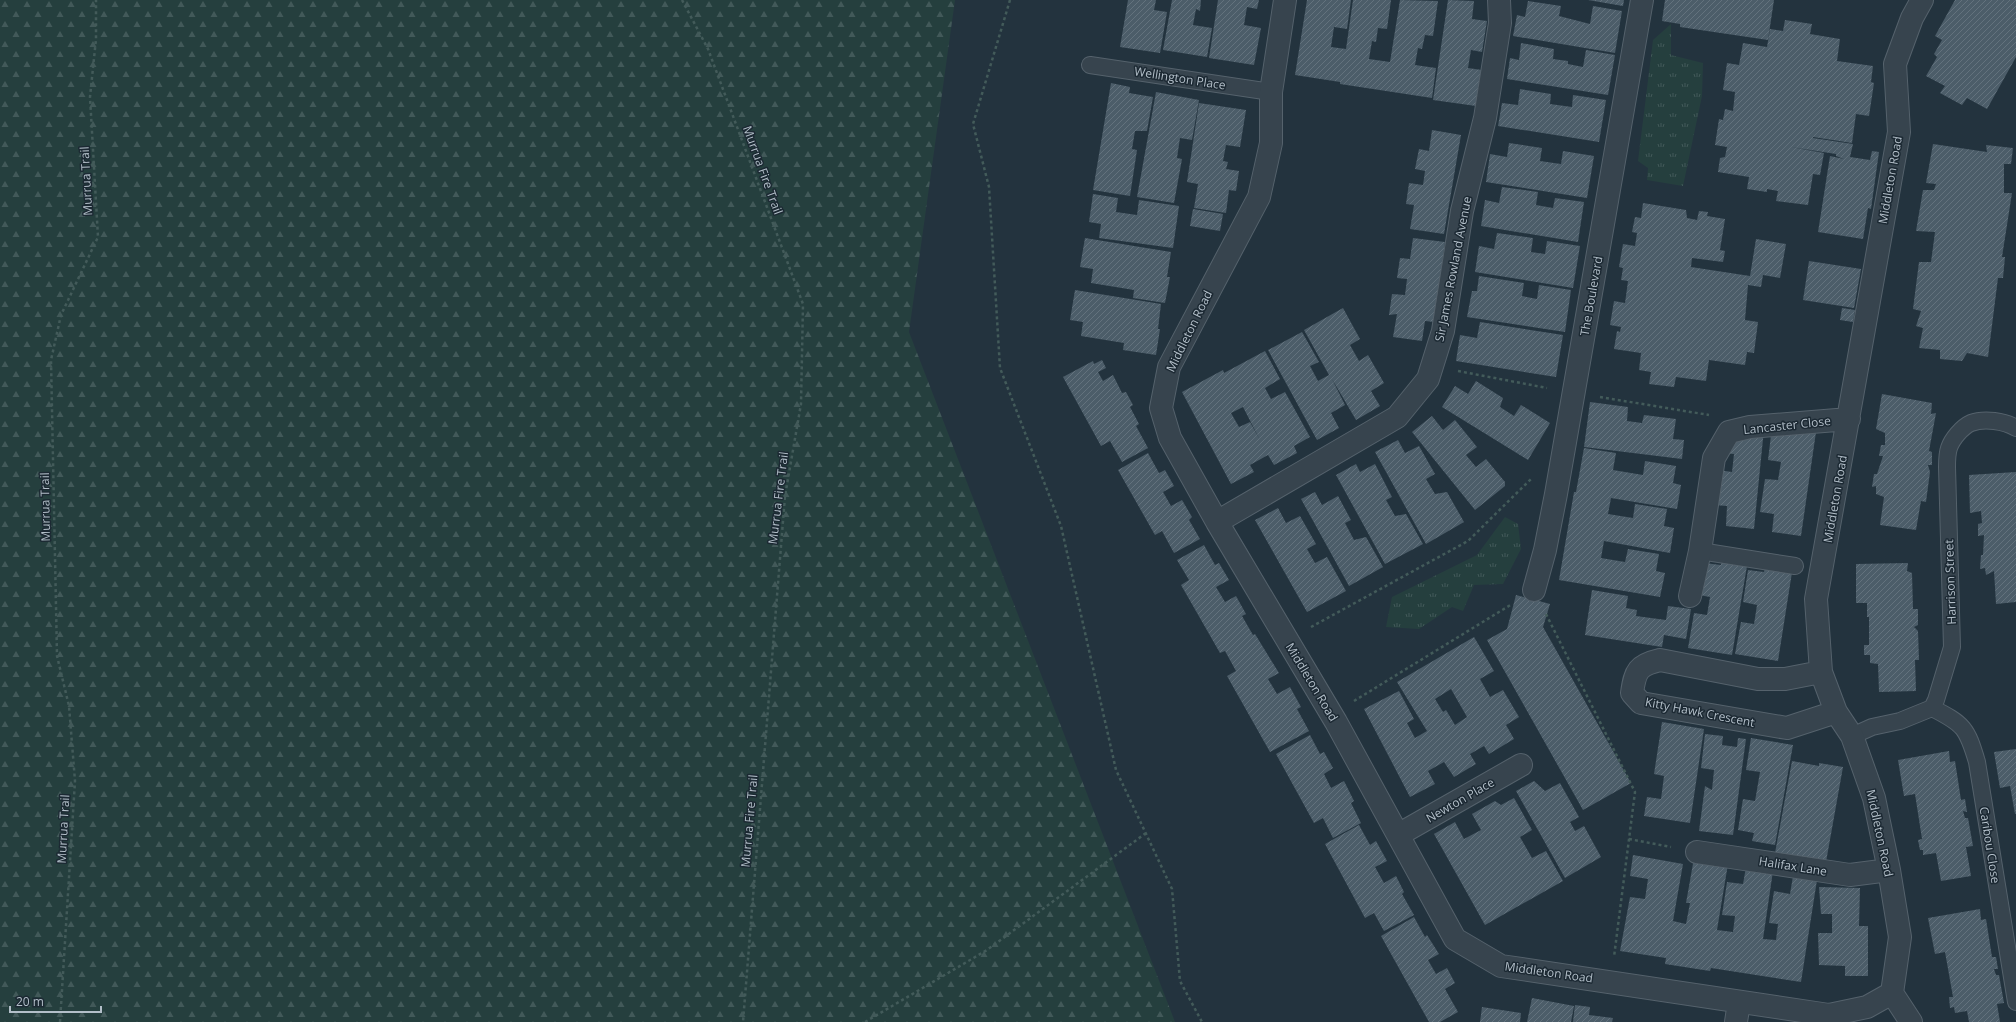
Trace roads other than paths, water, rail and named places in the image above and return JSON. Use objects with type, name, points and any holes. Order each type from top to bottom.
[{"type":"street","name":"Middleton Road","points":[[1285,0],[1271,92],[1271,143],[1259,197],[1169,367],[1161,408],[1170,438],[1217,522],[1332,714],[1455,939],[1501,966],[1611,981],[1738,1012],[1829,1015],[1867,1007],[1892,993],[1900,937],[1889,870],[1874,798],[1852,736],[1836,712],[1821,672],[1816,599],[1899,132],[1895,64],[1912,18],[1922,0]]},
{"type":"street","name":"Sir James Rowland Avenue","points":[[1217,522],[1397,418],[1428,379],[1443,331],[1462,211],[1484,118],[1500,23],[1499,0]]},
{"type":"street","name":"The Boulevard","points":[[1534,590],[1545,550],[1556,494],[1642,0]]},
{"type":"street","name":"Lancaster Close","points":[[1690,596],[1700,550],[1714,458],[1729,432],[1750,426],[1849,418]]},
{"type":"street","name":"Kitty Hawk Crescent","points":[[1821,672],[1785,679],[1758,678],[1660,660],[1645,664],[1634,676],[1632,693],[1642,703],[1787,728],[1836,712]]},
{"type":"street","name":"Newton Place","points":[[1398,835],[1521,765]]},
{"type":"street","name":"Halifax Lane","points":[[1697,852],[1850,875],[1889,870]]},
{"type":"street","points":[[1892,993],[1911,1022]]},
{"type":"lane","name":"Wellington Place","points":[[1090,65],[1271,92]]},
{"type":"lane","name":"Harrison Street","points":[[1932,708],[1936,700],[1952,647],[1946,467],[1949,448],[1958,434],[1971,423],[1990,420],[2010,424],[2016,428]]},
{"type":"lane","points":[[1700,550],[1795,566]]},
{"type":"lane","points":[[1852,736],[1872,727],[1900,721],[1932,708]]},
{"type":"lane","name":"Caribou Close","points":[[1932,708],[1954,719],[1970,737],[1977,762],[2016,1002]]}]
